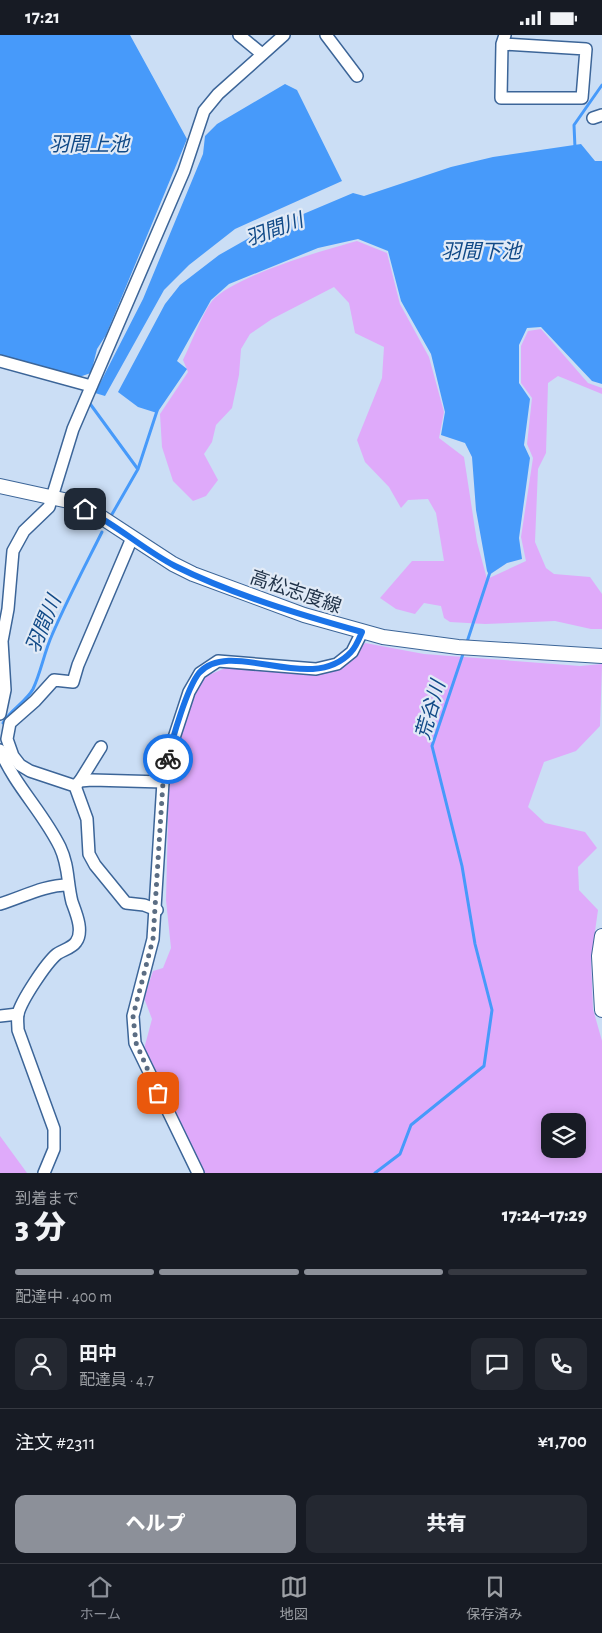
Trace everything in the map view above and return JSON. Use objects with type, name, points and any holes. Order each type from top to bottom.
[{"type":"main road","name":"高松志度線","points":[[0,486],[53,496],[81,506],[173,564],[193,574],[304,615],[362,632],[416,643],[602,656]]},
{"type":"main road","points":[[602,936],[599,956],[602,1011]]},
{"type":"street","points":[[240,35],[262,55]]},
{"type":"street","points":[[0,714],[5,690],[1,641],[8,609],[12,551],[24,531],[49,507],[66,448],[184,171],[204,111],[218,94],[284,35]]},
{"type":"street","points":[[326,35],[357,76]]},
{"type":"street","points":[[503,40],[586,49],[582,97],[501,98],[503,40]]},
{"type":"street","points":[[0,361],[91,386]]},
{"type":"street","points":[[132,538],[78,665],[73,682],[54,680],[35,701],[3,730],[13,757],[20,765],[30,771],[78,784],[163,782]]},
{"type":"street","points":[[198,1173],[136,1043],[133,1016],[153,939],[157,910],[163,782],[169,753],[189,692],[200,673],[218,661],[253,663],[290,669],[323,667],[337,664],[352,652],[362,632]]},
{"type":"street","points":[[100,747],[78,784],[87,819],[89,854],[95,865],[126,903],[144,905],[157,910]]},
{"type":"street","points":[[0,750],[17,783],[45,821],[60,847],[69,873],[68,885],[79,935],[76,943],[57,955],[44,968],[18,1014],[18,1029],[54,1129],[54,1149],[44,1173]]},
{"type":"street","points":[[0,904],[36,893],[42,887],[68,885]]},
{"type":"street","points":[[0,1016],[18,1014]]},
{"type":"shaded area","points":[[357,241],[387,253],[400,304],[429,357],[444,412],[439,438],[464,457],[477,542],[487,579],[526,561],[521,537],[533,458],[527,444],[532,398],[521,383],[521,346],[528,331],[541,329],[588,383],[602,388],[602,394],[558,376],[548,383],[546,453],[538,469],[535,542],[546,568],[554,574],[590,577],[602,594],[602,629],[591,629],[555,621],[485,624],[450,622],[444,618],[441,606],[424,603],[415,614],[396,609],[380,598],[412,561],[444,561],[436,513],[428,499],[408,500],[401,508],[389,487],[365,462],[357,440],[382,378],[384,347],[355,333],[349,303],[334,287],[272,319],[250,334],[241,349],[239,375],[232,408],[216,425],[212,442],[204,454],[218,480],[206,496],[193,501],[173,481],[162,447],[160,414],[188,372],[183,360],[212,301],[239,282],[259,273],[302,257]]},
{"type":"shaded area","points":[[365,643],[424,654],[580,666],[602,664],[600,726],[576,751],[544,762],[528,807],[545,823],[585,832],[597,848],[578,867],[579,890],[598,910],[591,960],[593,1009],[602,1041],[602,1173],[204,1173],[144,1049],[152,1019],[144,998],[153,971],[163,968],[171,948],[166,900],[169,781],[192,696],[204,677],[228,667],[303,674],[330,673],[349,661]]},
{"type":"shaded area","points":[[0,1136],[27,1173],[0,1173]]},
{"type":"water","name":"羽間上池","points":[[0,35],[130,35],[187,139],[106,335],[97,349],[91,373],[79,377],[0,356]]},
{"type":"water","points":[[285,84],[297,90],[342,181],[235,229],[189,265],[164,290],[105,396],[95,393],[143,299],[203,154],[205,136],[217,124]]},
{"type":"water","name":"羽間下池","points":[[581,144],[595,161],[602,161],[602,384],[592,381],[541,327],[527,328],[519,345],[519,383],[530,399],[524,445],[530,458],[519,538],[522,559],[507,563],[489,575],[487,571],[476,510],[472,457],[465,443],[441,435],[445,412],[431,354],[401,301],[388,251],[358,239],[318,248],[229,284],[211,300],[177,361],[187,369],[157,413],[138,407],[118,392],[165,304],[180,285],[219,255],[256,234],[353,193],[364,196],[451,167],[493,157]]},
{"type":"waterway","points":[[575,148],[574,125],[602,85]]},
{"type":"waterway","points":[[88,401],[137,468]]},
{"type":"waterway","name":"羽間川","points":[[111,516],[138,469],[157,411]]},
{"type":"waterway","name":"羽間川","points":[[3,723],[33,689],[52,635],[102,532]]},
{"type":"waterway","name":"荒谷川","points":[[466,645],[490,572]]},
{"type":"waterway","name":"荒谷川","points":[[375,1173],[400,1154],[411,1125],[484,1066],[492,1010],[475,944],[462,866],[432,746],[464,651]]},
{"type":"way so far","points":[[158,1093],[136,1043],[133,1016],[153,939],[157,910],[163,782],[168,759]]},
{"type":"route","points":[[85,509],[98,515],[173,564],[193,574],[304,615],[362,632],[352,652],[337,664],[326,667],[290,669],[253,663],[218,661],[200,673],[189,692],[168,759]]}]
